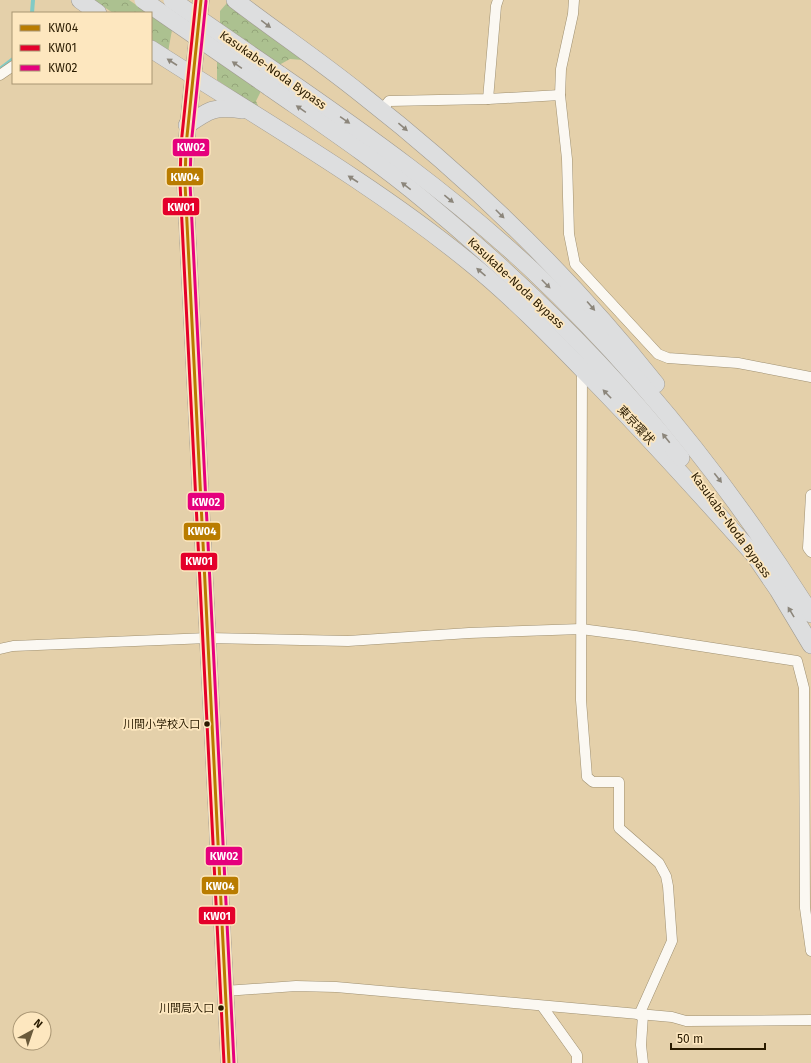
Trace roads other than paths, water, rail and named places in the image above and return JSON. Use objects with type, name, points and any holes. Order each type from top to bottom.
[{"type":"highway","points":[[80,0],[97,12]]},
{"type":"highway","name":"Kasukabe-Noda Bypass","points":[[143,0],[367,135],[425,179],[530,268],[612,352],[654,398],[694,447],[741,508],[811,614]]},
{"type":"highway","name":"Kasukabe-Noda Bypass","points":[[172,0],[425,201],[494,260],[555,316],[644,412],[709,493],[756,557],[811,645]]},
{"type":"highway","points":[[235,0],[382,110],[494,207],[584,299],[624,344],[671,403],[694,447]]},
{"type":"highway","name":"東京環状","points":[[152,50],[369,189],[429,231],[470,263],[568,352],[642,430],[756,557]]},
{"type":"highway","points":[[187,125],[213,109],[224,107],[247,111]]},
{"type":"main road","points":[[200,0],[187,125],[185,191],[229,1063]]},
{"type":"street","points":[[488,99],[496,6],[498,0]]},
{"type":"street","points":[[574,0],[573,14],[561,69],[560,94],[567,158],[569,234],[576,264],[658,354],[668,358],[738,363],[811,377]]},
{"type":"street","points":[[0,75],[12,67]]},
{"type":"street","points":[[382,110],[389,101],[488,99],[560,94]]},
{"type":"street","points":[[582,368],[581,700],[587,777],[593,782],[619,782],[619,828],[659,863],[666,876],[668,886],[672,941],[641,1015],[642,1063]]},
{"type":"street","points":[[811,495],[808,548],[811,552]]},
{"type":"street","points":[[0,649],[13,646],[208,638],[348,641],[469,633],[581,629],[797,661],[804,688],[805,908],[811,951]]},
{"type":"street","points":[[225,991],[296,986],[336,987],[672,1017],[686,1021],[811,1020]]},
{"type":"street","points":[[542,1006],[577,1055],[577,1063]]},
{"type":"waterway","points":[[32,12],[33,0]]},
{"type":"waterway","points":[[0,69],[12,60]]},
{"type":"place","name":"川間小学校入口","points":[[207,724]]},
{"type":"place","name":"川間局入口","points":[[221,1008]]}]
